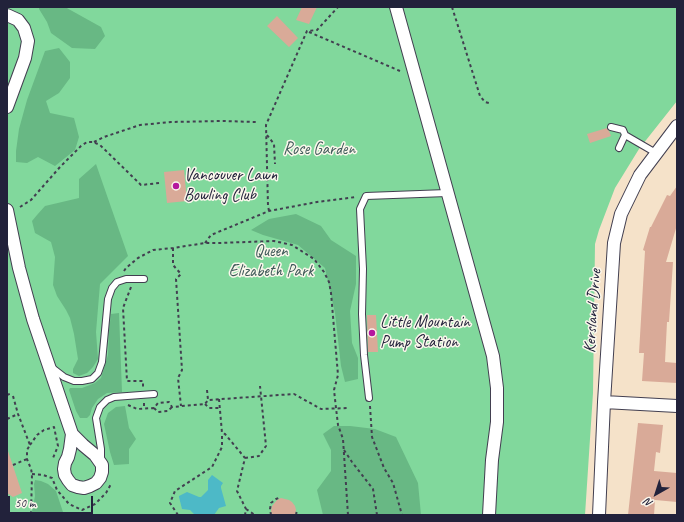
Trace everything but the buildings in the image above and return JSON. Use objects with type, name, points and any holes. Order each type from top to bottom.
[{"type":"street","points":[[396,7],[493,356],[497,388],[489,515]]},
{"type":"street","points":[[7,15],[18,20],[24,28],[28,41],[25,58],[7,107]]},
{"type":"street","name":"Kersland Drive","points":[[599,515],[604,402],[614,243],[621,214],[640,175],[677,126]]},
{"type":"street","points":[[7,210],[19,268],[33,319],[72,434],[70,449],[65,463],[65,475],[72,485],[78,488],[84,488],[96,483],[100,478],[102,466],[96,455],[72,434]]},
{"type":"street","points":[[604,402],[677,406]]},
{"type":"lane","points":[[611,127],[624,130],[625,135],[656,153]]},
{"type":"lane","points":[[619,148],[625,135]]},
{"type":"lane","points":[[369,398],[364,355],[362,314],[363,269],[360,209],[366,196],[447,193]]},
{"type":"lane","points":[[49,365],[64,377],[74,381],[82,381],[92,378],[98,373],[102,362],[108,299],[112,288],[117,282],[126,279],[144,279]]},
{"type":"lane","points":[[102,466],[96,418],[100,408],[107,400],[114,398],[154,394]]},
{"type":"path","points":[[332,7],[335,10]]},
{"type":"path","points":[[307,31],[317,30],[338,7]]},
{"type":"path","points":[[452,7],[480,96],[485,102],[489,103]]},
{"type":"path","points":[[307,31],[400,71]]},
{"type":"path","points":[[269,211],[266,124],[307,31]]},
{"type":"path","points":[[93,142],[140,125],[171,122],[256,122]]},
{"type":"path","points":[[266,134],[274,144],[275,164]]},
{"type":"path","points":[[20,207],[31,200],[60,167],[87,142],[93,142],[100,145],[141,185],[159,183]]},
{"type":"path","points":[[205,243],[211,235],[269,211],[317,202],[366,196]]},
{"type":"path","points":[[144,408],[143,381],[127,382],[123,308],[131,285],[122,275],[126,268],[138,258],[153,250],[205,243],[274,241],[292,245],[314,260],[324,272],[329,282],[338,375],[334,390],[338,425],[343,439],[348,515]]},
{"type":"path","points":[[173,248],[173,265],[181,274],[176,279],[182,370],[178,378],[181,406]]},
{"type":"path","points":[[245,458],[258,456],[266,446],[260,386]]},
{"type":"path","points":[[207,390],[208,400]]},
{"type":"path","points":[[126,404],[137,409],[154,408],[158,412],[168,411],[172,407],[204,404],[208,400],[294,394],[321,409],[348,408]]},
{"type":"path","points":[[7,395],[13,395],[18,414],[30,445]]},
{"type":"path","points":[[369,398],[372,437],[384,468],[393,483],[402,515]]},
{"type":"path","points":[[178,515],[170,503],[175,491],[212,467],[222,447],[219,399]]},
{"type":"path","points":[[154,408],[158,403],[168,402],[172,407]]},
{"type":"path","points":[[204,404],[209,408],[220,408]]},
{"type":"path","points":[[7,419],[18,414]]},
{"type":"path","points":[[31,515],[32,474],[27,459],[27,450],[37,435],[44,430],[54,427],[58,446],[53,458],[53,464]]},
{"type":"path","points":[[222,433],[225,434],[245,458]]},
{"type":"path","points":[[344,449],[373,489],[376,515]]},
{"type":"path","points":[[245,458],[237,491],[246,509],[255,515]]},
{"type":"path","points":[[13,465],[27,459]]},
{"type":"path","points":[[106,493],[111,483]]},
{"type":"path","points":[[271,515],[270,509],[272,504],[276,499],[282,497]]},
{"type":"path","points":[[245,515],[246,509]]},
{"type":"path","points":[[82,510],[82,515]]},
{"type":"path","points":[[296,515],[297,510]]},
{"type":"green space","name":"Queen Elizabeth Park","points":[[7,7],[677,7],[677,101],[639,149],[615,188],[595,244],[593,393],[585,515],[7,515]]},
{"type":"green space","points":[[39,7],[65,7],[101,27],[105,36],[95,49],[72,48],[51,33]]},
{"type":"green space","points":[[59,48],[70,62],[70,78],[59,93],[46,101],[50,113],[74,118],[79,137],[75,150],[55,166],[38,157],[27,163],[16,162],[19,129],[27,100],[45,51]]},
{"type":"green space","points":[[96,164],[128,256],[100,284],[96,332],[98,359],[87,373],[79,376],[73,373],[73,369],[78,359],[70,318],[57,296],[53,285],[55,257],[51,242],[35,233],[32,221],[45,206],[79,198],[79,179]]},
{"type":"green space","points":[[296,214],[321,226],[331,240],[356,256],[356,284],[350,311],[352,343],[358,358],[358,379],[345,382],[341,366],[335,313],[325,268],[298,245],[251,230],[269,219]]},
{"type":"green space","points":[[119,313],[122,392],[107,393],[98,399],[87,418],[80,418],[69,390],[70,388],[82,388],[95,383],[101,378],[108,355],[111,314]]},
{"type":"green space","points":[[125,406],[129,428],[136,439],[129,449],[129,464],[114,465],[104,424],[108,413],[116,407]]},
{"type":"green space","points":[[334,426],[375,429],[396,437],[418,483],[421,515],[323,515],[317,490],[331,471],[331,450],[323,434]]},
{"type":"green space","points":[[35,480],[48,484],[56,491],[63,512],[66,515],[34,515],[32,512],[35,496]]},
{"type":"water","points":[[212,475],[223,483],[221,488],[226,506],[219,508],[214,515],[195,515],[190,510],[182,509],[179,496],[187,492],[201,497],[208,490],[208,480]]},
{"type":"place","name":"Vancouver Lawn Bowling Club","points":[[176,186]]},
{"type":"place","name":"Little Mountain Pump Station","points":[[372,333]]},
{"type":"park label","name":"Rose Garden","points":[[319,150]]}]
